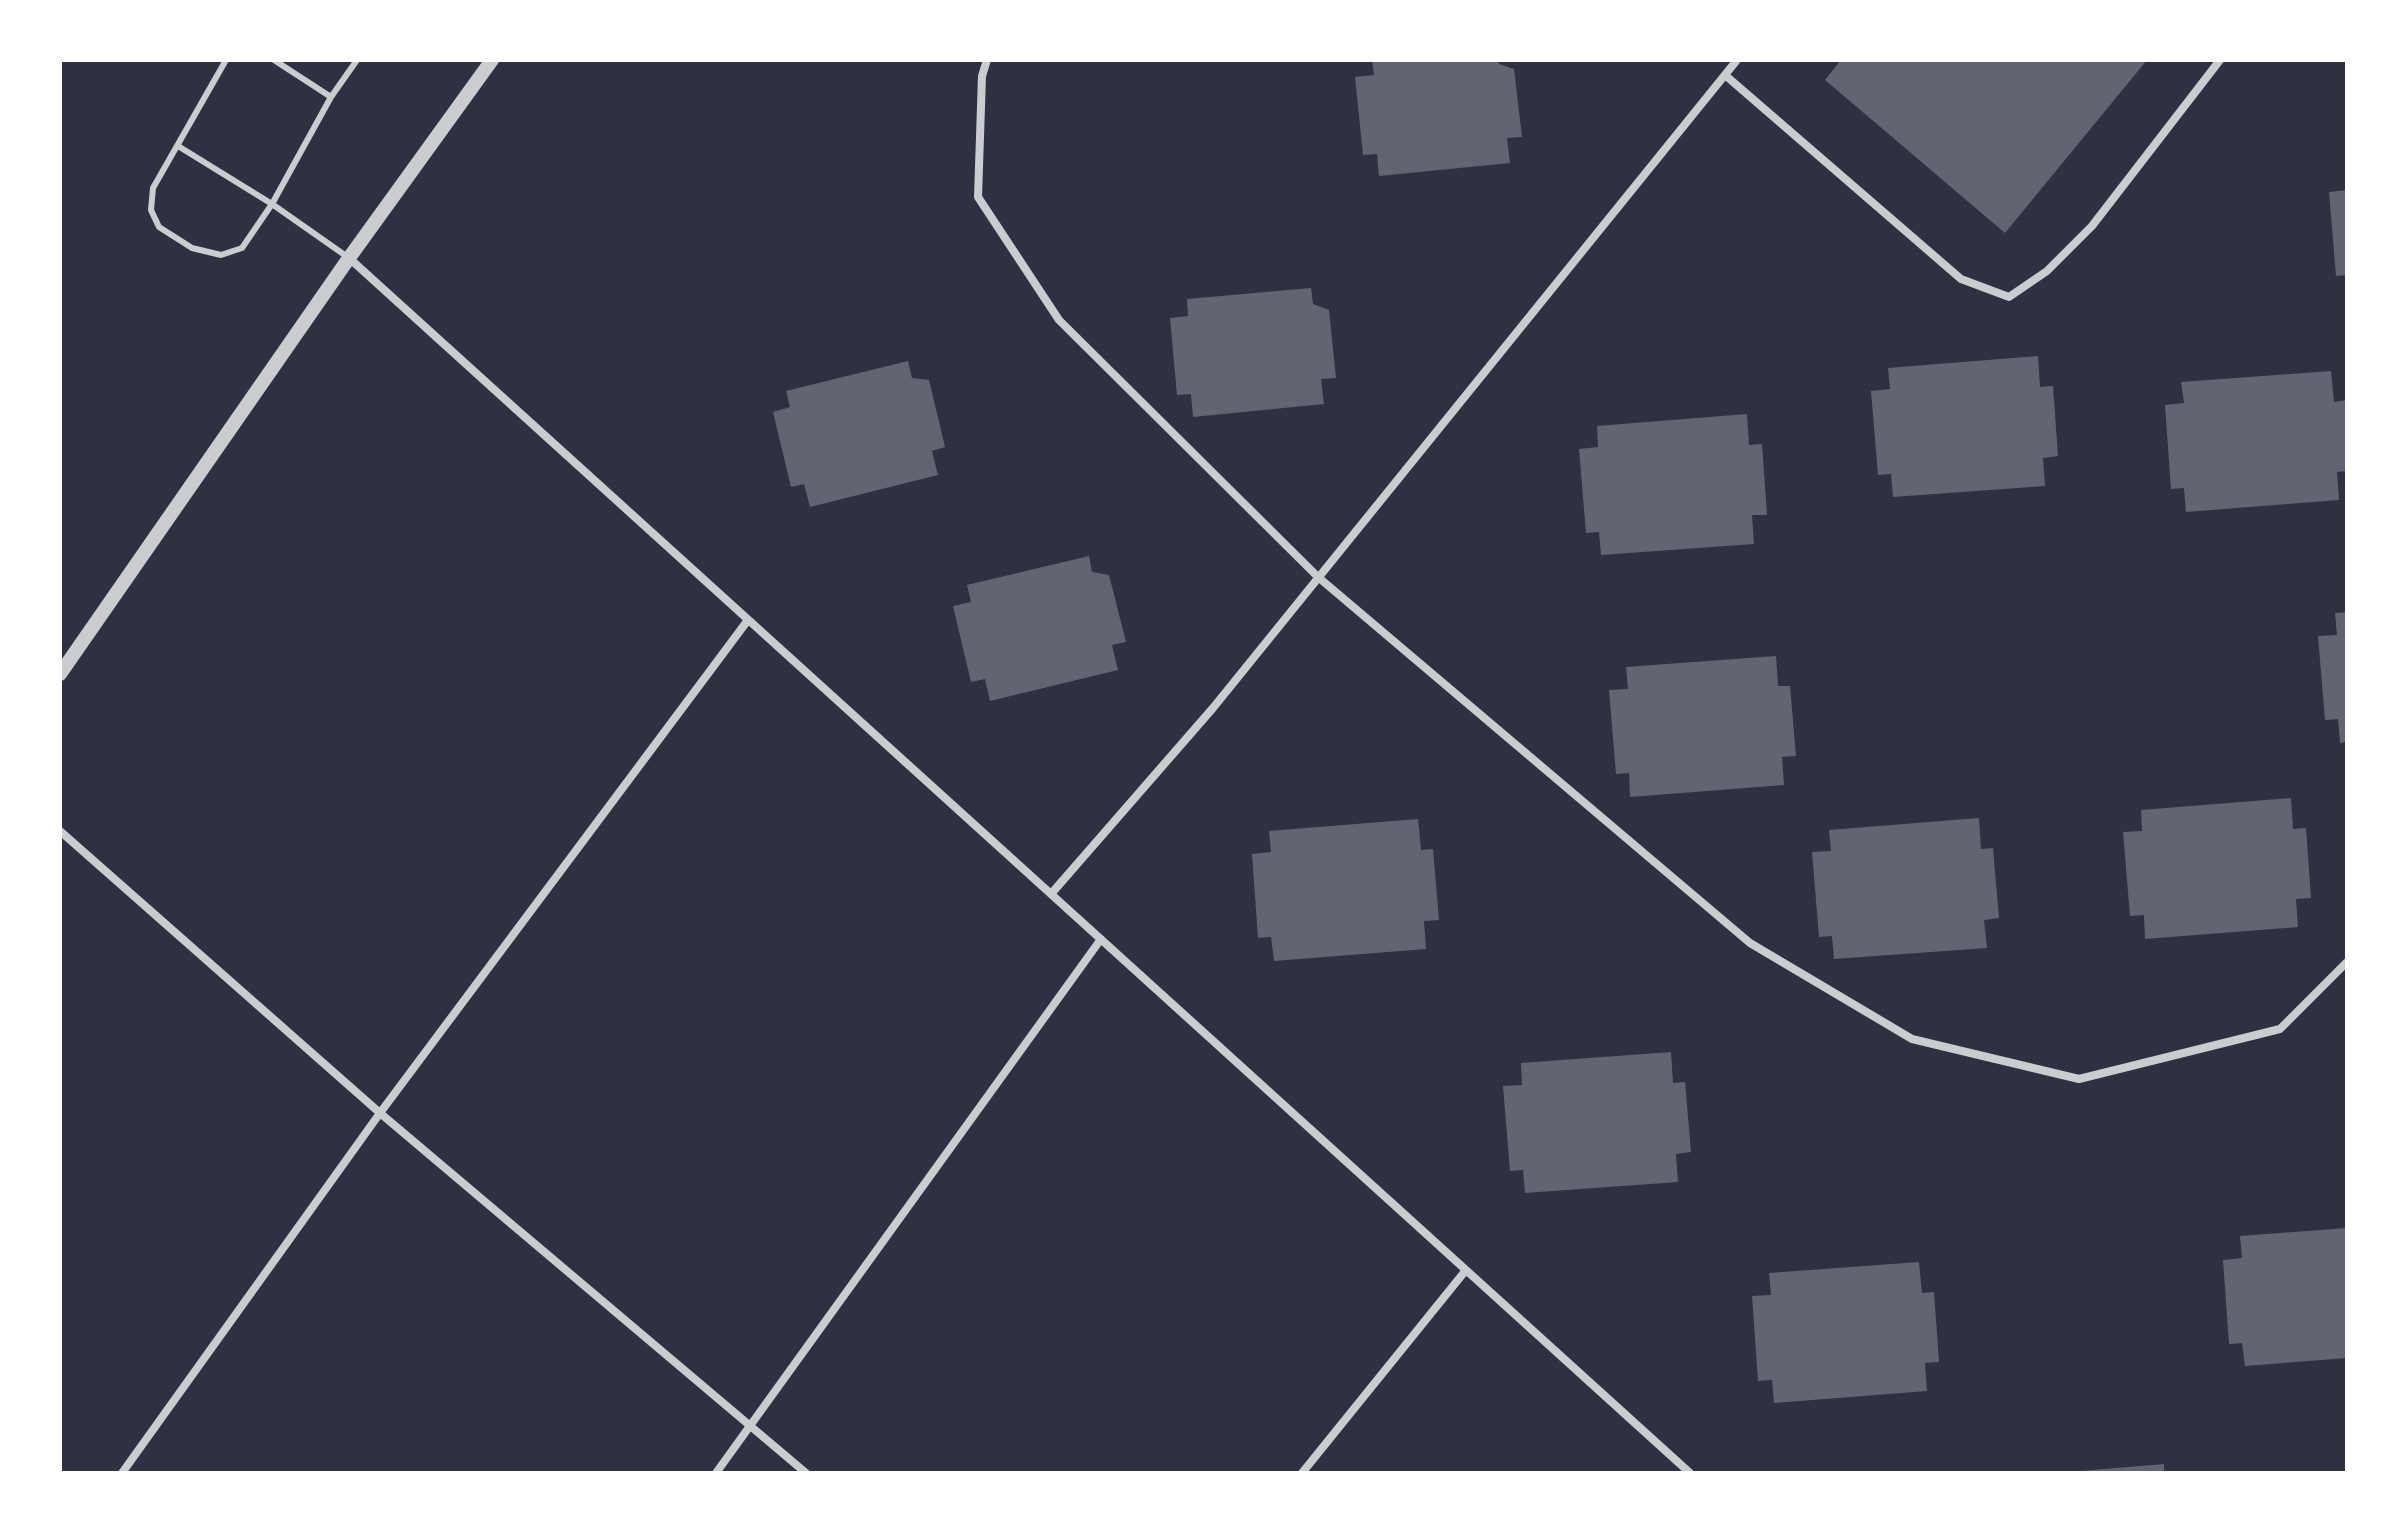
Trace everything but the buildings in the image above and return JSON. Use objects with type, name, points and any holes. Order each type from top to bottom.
[{"type":"street","points":[[60,674],[349,258],[492,60]]},
{"type":"street","points":[[987,60],[982,76],[978,197],[1059,320],[1318,577],[1750,943],[1912,1039],[2079,1079],[2280,1029],[2347,962]]},
{"type":"street","points":[[1051,894],[1213,708],[1737,60]]},
{"type":"street","points":[[1725,75],[1961,279],[2009,297],[2047,271],[2092,226],[2220,60]]},
{"type":"street","points":[[349,258],[1690,1473]]},
{"type":"street","points":[[122,1473],[380,1113],[748,620]]},
{"type":"street","points":[[60,831],[380,1113],[806,1473]]},
{"type":"street","points":[[716,1473],[1101,939]]},
{"type":"street","points":[[1302,1473],[1466,1270]]},
{"type":"lane","points":[[226,60],[153,188],[151,210],[159,227],[192,248],[221,255],[242,248],[272,204],[331,97],[357,60]]},
{"type":"lane","points":[[274,60],[331,97]]},
{"type":"lane","points":[[178,146],[272,204],[349,258]]}]
